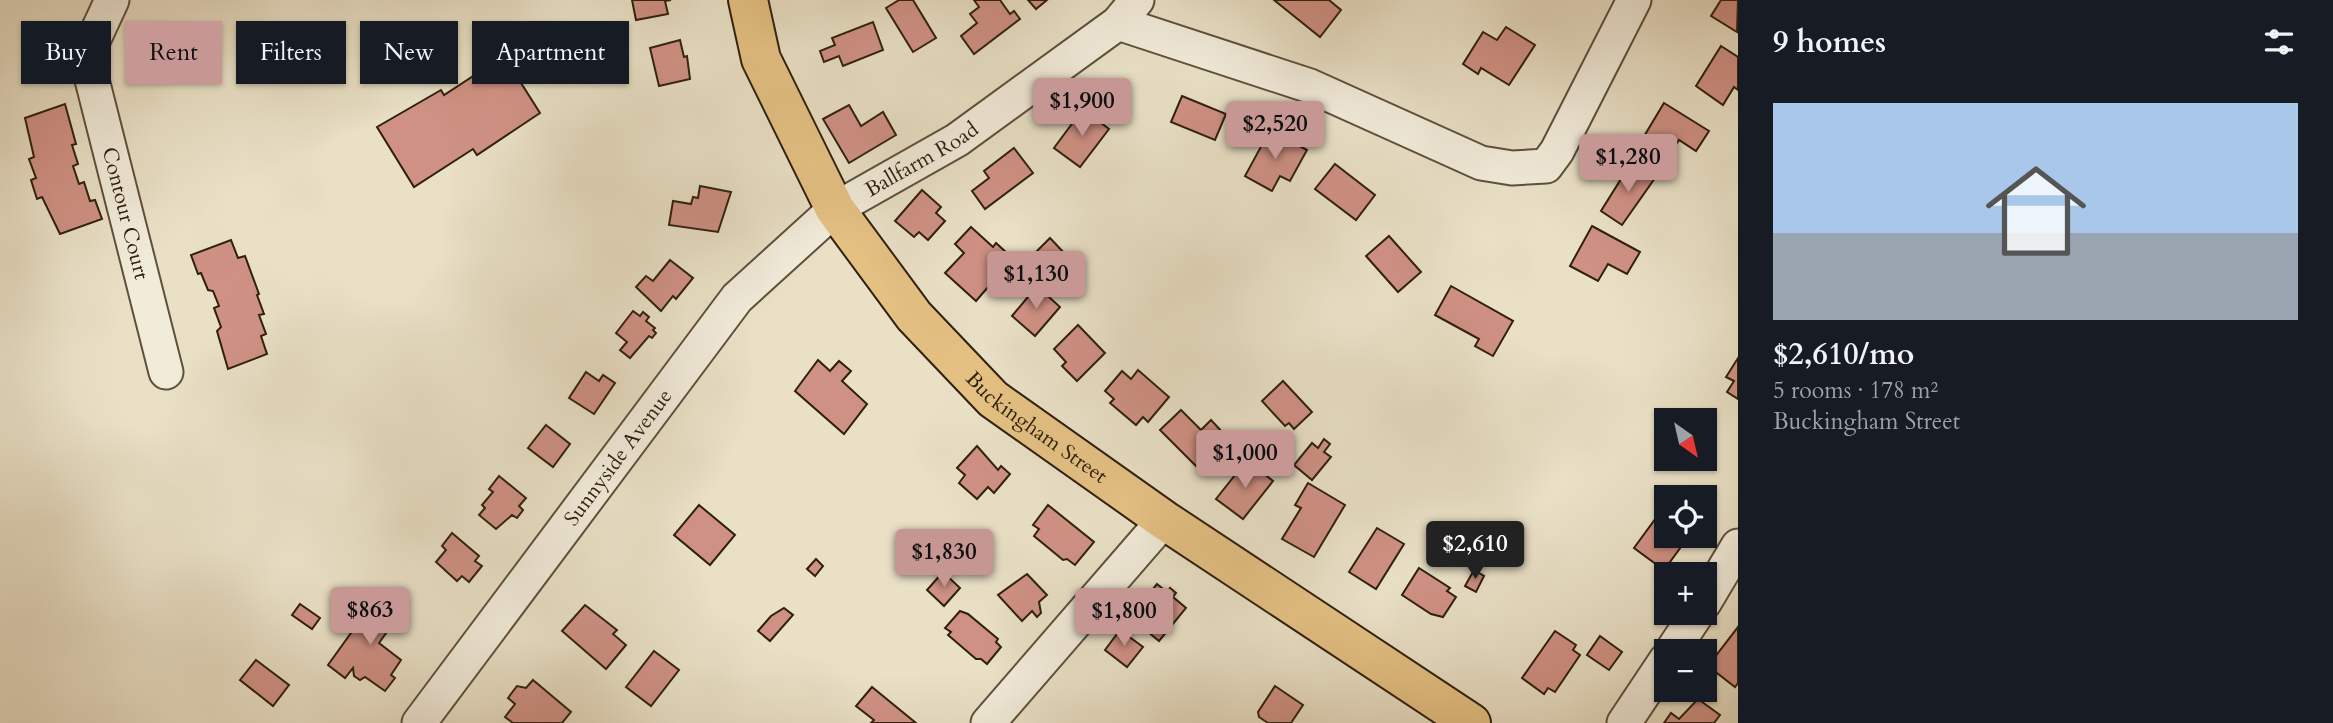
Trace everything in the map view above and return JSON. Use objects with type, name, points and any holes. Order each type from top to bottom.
[{"type":"main road","name":"Buckingham Street","points":[[748,0],[761,59],[835,209],[914,316],[993,399],[1164,520],[1471,723]]},
{"type":"street","name":"Contour Court","points":[[112,0],[86,56],[166,372]]},
{"type":"street","points":[[1128,11],[1310,86],[1481,163],[1512,168],[1546,166],[1557,151],[1634,0]]},
{"type":"street","name":"Ballfarm Road","points":[[835,209],[957,139],[1128,11]]},
{"type":"street","name":"Sunnyside Avenue","points":[[419,723],[737,298],[835,209]]},
{"type":"street","points":[[988,723],[1164,520]]},
{"type":"street","points":[[1717,581],[1738,546]]},
{"type":"street","points":[[1624,723],[1654,678]]},
{"type":"building","points":[[632,0],[671,0],[665,1],[668,14],[636,20]]},
{"type":"building","points":[[899,0],[913,0],[936,38],[913,52],[886,8]]},
{"type":"building","points":[[974,0],[1000,0],[1010,14],[1014,11],[1020,19],[974,54],[961,36],[977,23],[970,14],[979,7]]},
{"type":"building","points":[[1028,0],[1047,0],[1036,9]]},
{"type":"building","points":[[1274,0],[1329,0],[1341,10],[1320,37]]},
{"type":"building","points":[[1721,0],[1738,0],[1737,32],[1711,16]]},
{"type":"building","points":[[873,22],[883,50],[843,66],[839,56],[824,62],[820,51],[835,45],[832,38]]},
{"type":"building","points":[[1506,27],[1535,45],[1509,85],[1481,68],[1478,74],[1463,64],[1483,32],[1497,40]]},
{"type":"building","points":[[680,40],[684,57],[687,56],[690,79],[659,86],[650,48]]},
{"type":"building","points":[[1721,46],[1738,57],[1738,90],[1734,87],[1723,105],[1696,86]]},
{"type":"building","points":[[472,77],[472,84],[522,84],[540,113],[477,155],[473,149],[414,187],[377,127],[441,90],[444,95]]},
{"type":"building","points":[[1182,96],[1226,114],[1215,140],[1171,122]]},
{"type":"building","points":[[1664,103],[1709,131],[1696,151],[1679,140],[1667,159],[1640,143]]},
{"type":"building","points":[[65,104],[76,144],[72,145],[78,164],[73,166],[79,184],[84,182],[90,201],[95,200],[102,219],[60,234],[42,197],[37,199],[31,180],[36,178],[29,159],[34,157],[25,118]]},
{"type":"building","points":[[849,105],[861,126],[883,112],[896,135],[849,163],[823,119]]},
{"type":"building","points":[[1083,109],[1109,129],[1080,167],[1054,148]]},
{"type":"building","points":[[1270,130],[1307,150],[1290,181],[1280,176],[1272,191],[1245,176]]},
{"type":"building","points":[[1014,148],[1033,173],[985,209],[972,191],[989,178],[984,171]]},
{"type":"building","points":[[1631,163],[1655,178],[1622,225],[1601,211]]},
{"type":"building","points":[[1335,164],[1375,195],[1356,220],[1315,189]]},
{"type":"building","points":[[700,186],[731,192],[718,232],[669,225],[673,201],[691,204],[693,197],[698,198]]},
{"type":"building","points":[[922,190],[941,207],[936,213],[945,221],[928,240],[919,232],[914,237],[895,221]]},
{"type":"building","points":[[1592,226],[1640,252],[1627,274],[1608,264],[1598,281],[1570,266]]},
{"type":"building","points":[[971,227],[993,247],[996,243],[1019,264],[995,291],[989,286],[976,301],[945,273],[964,253],[955,244]]},
{"type":"building","points":[[1389,236],[1421,272],[1398,292],[1366,256]]},
{"type":"building","points":[[1050,238],[1066,255],[1047,273],[1031,257]]},
{"type":"building","points":[[231,240],[238,258],[245,256],[259,294],[257,295],[264,314],[259,315],[266,334],[261,336],[267,354],[228,369],[217,331],[221,327],[214,308],[219,306],[213,291],[208,290],[201,273],[198,274],[191,255]]},
{"type":"building","points":[[670,260],[693,278],[676,299],[673,296],[661,311],[636,287],[646,276],[653,281]]},
{"type":"building","points":[[1037,286],[1060,307],[1035,336],[1012,316]]},
{"type":"building","points":[[1451,286],[1513,321],[1493,356],[1475,346],[1479,339],[1435,315]]},
{"type":"building","points":[[633,311],[640,316],[643,312],[649,317],[646,321],[655,328],[653,330],[656,333],[652,338],[649,336],[630,358],[620,350],[627,342],[616,333]]},
{"type":"building","points":[[1078,325],[1105,353],[1077,381],[1062,366],[1066,362],[1054,349]]},
{"type":"building","points":[[1738,358],[1738,399],[1727,392],[1734,381],[1726,377]]},
{"type":"building","points":[[818,360],[830,371],[839,361],[851,371],[842,381],[867,404],[844,434],[795,391]]},
{"type":"building","points":[[1138,370],[1169,397],[1148,422],[1143,417],[1136,425],[1110,403],[1114,399],[1105,391],[1122,371],[1131,379]]},
{"type":"building","points":[[586,372],[599,381],[603,375],[615,383],[594,414],[569,398]]},
{"type":"building","points":[[1283,381],[1312,412],[1294,429],[1289,423],[1285,426],[1262,401]]},
{"type":"building","points":[[1181,410],[1201,430],[1211,420],[1224,434],[1214,443],[1217,446],[1196,466],[1160,430]]},
{"type":"building","points":[[546,425],[570,444],[553,467],[528,448]]},
{"type":"building","points":[[1324,439],[1330,444],[1324,452],[1331,457],[1312,480],[1294,465],[1312,443],[1318,448]]},
{"type":"building","points":[[977,446],[998,470],[1001,466],[1010,474],[994,493],[988,487],[977,499],[959,483],[965,475],[957,468]]},
{"type":"building","points":[[1247,460],[1273,481],[1243,519],[1216,499]]},
{"type":"building","points":[[499,476],[526,498],[519,506],[523,510],[517,518],[512,515],[496,529],[479,515],[485,508],[482,505],[493,492],[489,489]]},
{"type":"building","points":[[1308,483],[1345,505],[1314,557],[1282,539],[1301,508],[1295,505]]},
{"type":"building","points":[[699,505],[735,535],[710,565],[674,535]]},
{"type":"building","points":[[1048,505],[1094,542],[1075,565],[1067,559],[1063,560],[1034,536],[1039,529],[1033,525]]},
{"type":"building","points":[[1654,521],[1654,548],[1680,548],[1670,562],[1654,563],[1634,548]]},
{"type":"building","points":[[1377,528],[1404,544],[1376,589],[1349,572]]},
{"type":"building","points":[[1462,531],[1479,542],[1470,558],[1453,547]]},
{"type":"building","points":[[452,533],[479,556],[475,561],[482,566],[469,582],[462,576],[457,581],[436,562],[446,550],[442,546]]},
{"type":"building","points":[[816,559],[823,566],[815,576],[807,569]]},
{"type":"building","points":[[1419,568],[1450,588],[1447,591],[1456,597],[1443,617],[1431,614],[1402,595]]},
{"type":"building","points":[[1474,570],[1484,576],[1476,592],[1465,586]]},
{"type":"building","points":[[943,572],[960,588],[944,606],[927,590]]},
{"type":"building","points":[[1027,574],[1047,595],[1039,602],[1041,613],[1037,617],[1032,611],[1022,621],[998,595]]},
{"type":"building","points":[[1157,584],[1167,592],[1170,588],[1176,593],[1173,597],[1186,608],[1159,641],[1130,617]]},
{"type":"building","points":[[379,594],[402,611],[379,643],[401,660],[391,675],[395,678],[385,691],[365,677],[360,680],[354,676],[353,668],[345,678],[328,665]]},
{"type":"building","points":[[300,604],[320,618],[312,629],[292,615]]},
{"type":"building","points":[[585,605],[617,630],[613,634],[626,645],[606,669],[562,631]]},
{"type":"building","points":[[784,608],[793,615],[770,641],[758,631],[771,616]]},
{"type":"building","points":[[960,611],[968,614],[998,639],[996,642],[1001,647],[987,664],[976,659],[948,635],[951,632],[945,628]]},
{"type":"building","points":[[1738,627],[1738,683],[1735,687],[1717,673],[1717,654]]},
{"type":"building","points":[[1120,630],[1143,647],[1127,667],[1105,650]]},
{"type":"building","points":[[1555,631],[1576,645],[1573,650],[1580,655],[1555,692],[1548,688],[1544,694],[1522,678]]},
{"type":"building","points":[[1600,636],[1622,652],[1609,670],[1587,655]]},
{"type":"building","points":[[654,651],[679,670],[651,706],[626,687]]},
{"type":"building","points":[[256,660],[289,685],[273,706],[240,680]]},
{"type":"building","points":[[533,680],[571,712],[562,723],[513,723],[505,717],[515,704],[508,698],[517,686],[526,688]]},
{"type":"building","points":[[1275,686],[1303,705],[1291,723],[1268,723],[1259,717],[1258,712]]},
{"type":"building","points":[[872,687],[916,723],[871,723],[874,720],[856,706]]},
{"type":"building","points":[[1695,702],[1702,702],[1720,715],[1714,723],[1664,723],[1671,713],[1679,719]]}]
